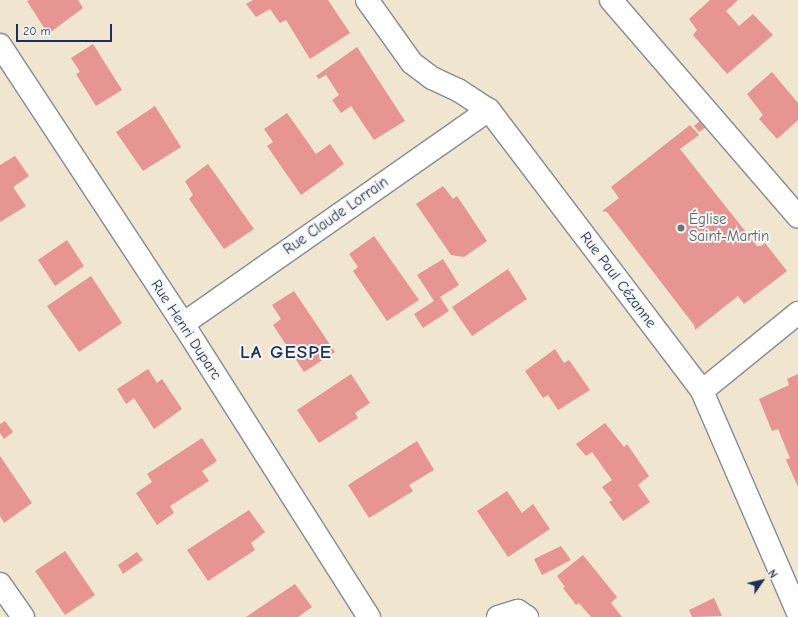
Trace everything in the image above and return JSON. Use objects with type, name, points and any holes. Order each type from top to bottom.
[{"type":"street","name":"Rue Paul Cézanne","points":[[367,0],[412,64],[432,78],[458,90],[489,110],[702,391],[798,613]]},
{"type":"street","points":[[611,0],[798,217]]},
{"type":"street","name":"Rue Henri Duparc","points":[[0,45],[183,324],[369,617]]},
{"type":"street","name":"Rue Claude Lorrain","points":[[183,324],[489,110]]},
{"type":"street","points":[[702,391],[798,313]]},
{"type":"street","points":[[0,584],[23,617]]},
{"type":"street","points":[[498,617],[518,611],[527,617]]},
{"type":"building","points":[[78,0],[83,8],[48,34],[27,1]]},
{"type":"building","points":[[253,0],[328,0],[350,33],[310,59],[286,20],[280,23],[270,9],[256,17],[246,4]]},
{"type":"building","points":[[710,0],[738,0],[726,11],[739,26],[753,14],[773,35],[727,74],[693,35],[697,30],[689,19]]},
{"type":"building","points":[[93,44],[122,90],[96,106],[76,74],[80,72],[71,58]]},
{"type":"building","points":[[357,47],[405,121],[374,140],[351,106],[341,113],[332,100],[339,95],[326,75],[319,79],[316,76]]},
{"type":"building","points":[[772,72],[798,103],[798,120],[777,139],[759,119],[763,115],[747,94]]},
{"type":"building","points":[[155,106],[181,147],[143,171],[116,132]]},
{"type":"building","points":[[287,113],[316,154],[330,144],[344,164],[301,195],[267,146],[273,142],[264,129]]},
{"type":"building","points":[[701,120],[706,127],[699,132],[694,126]]},
{"type":"building","name":"Église Saint-Martin","points":[[690,125],[699,135],[680,149],[757,246],[761,246],[765,243],[787,271],[744,304],[738,296],[695,330],[694,325],[607,212],[602,211],[619,198],[611,187]]},
{"type":"building","points":[[15,156],[29,176],[13,187],[26,206],[0,222],[0,165]]},
{"type":"building","points":[[208,164],[254,229],[224,249],[189,199],[193,195],[185,181]]},
{"type":"building","points":[[443,186],[453,199],[457,196],[487,241],[464,257],[451,255],[416,204]]},
{"type":"building","points":[[374,236],[419,300],[387,321],[353,271],[358,267],[349,254]]},
{"type":"building","points":[[67,240],[84,266],[55,286],[38,260]]},
{"type":"building","points":[[443,259],[459,285],[440,297],[449,311],[423,328],[414,314],[434,301],[417,275]]},
{"type":"building","points":[[508,269],[527,299],[472,336],[452,307]]},
{"type":"building","points":[[91,276],[122,323],[79,352],[47,306]]},
{"type":"building","points":[[294,291],[335,352],[304,372],[273,325],[281,319],[272,305]]},
{"type":"building","points":[[555,349],[564,363],[569,360],[590,390],[558,410],[548,395],[543,398],[525,371]]},
{"type":"building","points":[[148,369],[157,383],[162,379],[182,409],[154,429],[134,398],[126,404],[117,389]]},
{"type":"building","points":[[351,374],[370,403],[355,413],[358,418],[319,443],[297,410]]},
{"type":"building","points":[[798,374],[798,487],[786,460],[790,458],[778,429],[772,431],[759,399],[789,385],[787,379]]},
{"type":"building","points":[[5,421],[13,432],[4,439],[0,433],[0,424]]},
{"type":"building","points":[[605,423],[624,447],[627,444],[649,476],[638,485],[650,502],[623,521],[609,502],[612,500],[602,487],[612,480],[592,452],[586,456],[576,444]]},
{"type":"building","points":[[202,438],[217,461],[202,471],[209,481],[170,506],[174,513],[157,525],[136,493],[152,482],[147,474]]},
{"type":"building","points":[[417,441],[434,470],[409,485],[413,491],[369,518],[348,485]]},
{"type":"building","points":[[0,456],[32,503],[4,523],[0,516]]},
{"type":"building","points":[[507,491],[522,513],[533,504],[550,529],[508,557],[477,511]]},
{"type":"building","points":[[249,510],[265,532],[251,543],[255,550],[208,581],[187,550]]},
{"type":"building","points":[[561,546],[571,560],[542,575],[534,559]]},
{"type":"building","points":[[65,551],[95,595],[65,615],[35,571]]},
{"type":"building","points":[[137,552],[143,560],[123,574],[118,565]]},
{"type":"building","points":[[583,555],[617,597],[611,603],[622,617],[591,617],[579,603],[576,605],[563,588],[565,587],[557,576]]},
{"type":"building","points":[[295,584],[312,607],[298,617],[246,617]]},
{"type":"building","points":[[714,598],[722,616],[692,617],[689,610]]},
{"type":"place","name":"Église Saint-Martin","points":[[681,228]]},
{"type":"district","name":"LA GESPE","points":[[286,353]]}]
